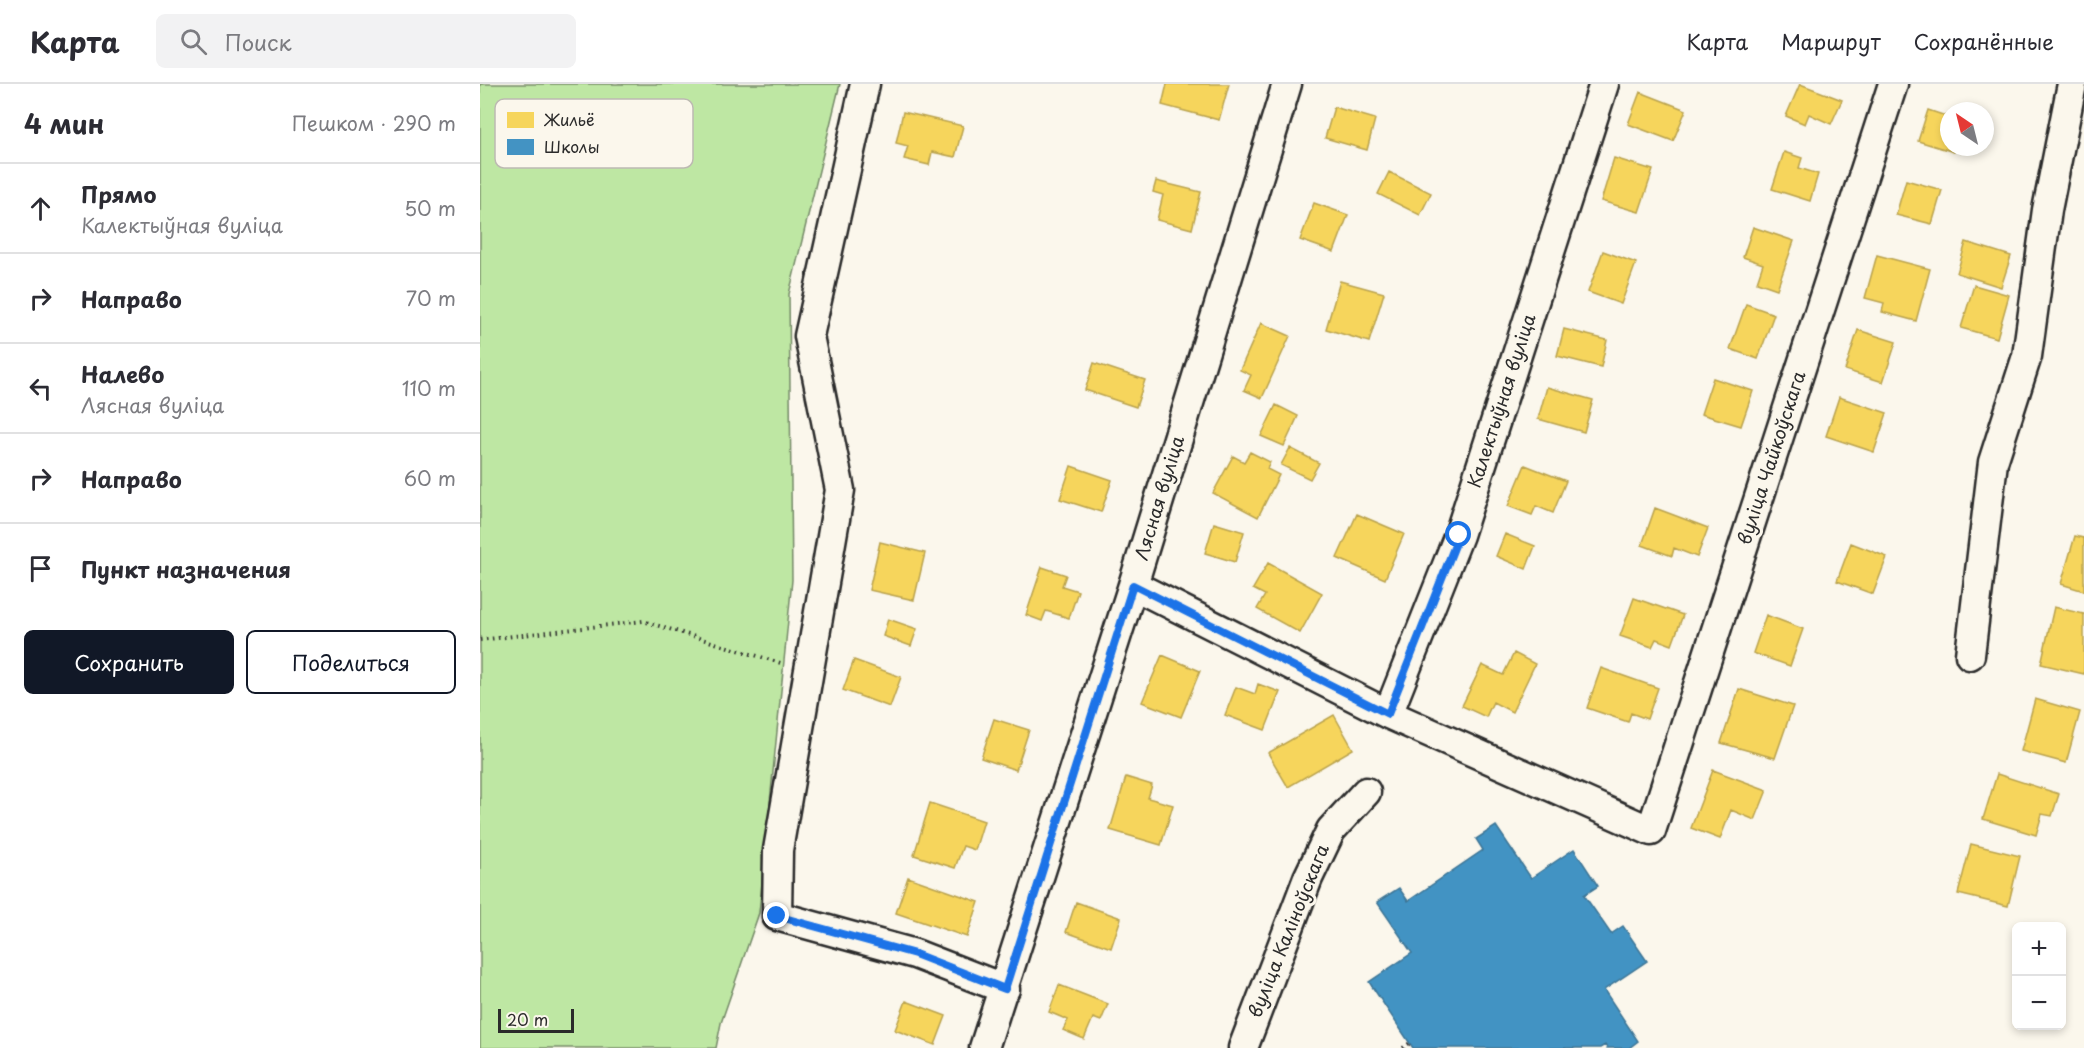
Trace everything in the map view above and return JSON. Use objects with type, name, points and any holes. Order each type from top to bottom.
[{"type":"street","points":[[865,84],[809,336],[840,490],[778,850],[777,916],[915,954],[1005,989]]},
{"type":"street","name":"Лясная вуліца","points":[[984,1048],[1005,989],[1133,585],[1287,84]]},
{"type":"street","name":"Калектыўная вуліца","points":[[1388,714],[1459,535],[1604,84]]},
{"type":"street","name":"вуліца Чайкоўскага","points":[[1388,714],[1651,831],[1893,84]]},
{"type":"street","points":[[1970,655],[1993,462],[2027,356],[2047,210],[2072,84]]},
{"type":"street","points":[[1133,585],[1388,714]]},
{"type":"street","name":"вуліца Каліноўскага","points":[[1243,1048],[1308,878],[1331,830],[1366,792]]},
{"type":"path","points":[[480,640],[643,621],[809,672]]},
{"type":"path","points":[[1403,1048],[1410,1043]]},
{"type":"green space","points":[[480,84],[840,84],[789,294],[792,580],[759,913],[721,1023],[716,1048],[480,1048]]},
{"type":"building: Жильё","points":[[1167,84],[1229,84],[1219,120],[1162,105]]},
{"type":"building: Жильё","points":[[1800,84],[1842,100],[1831,124],[1809,114],[1805,124],[1786,116]]},
{"type":"building: Жильё","points":[[1640,92],[1686,110],[1673,141],[1628,124]]},
{"type":"building: Жильё","points":[[1334,107],[1375,119],[1367,150],[1325,138]]},
{"type":"building: Жильё","points":[[1928,110],[1940,114],[1940,148],[1918,141]]},
{"type":"building: Жильё","points":[[903,112],[963,126],[955,157],[932,152],[929,165],[904,159],[908,146],[896,143]]},
{"type":"building: Жильё","points":[[1784,152],[1802,158],[1799,168],[1818,174],[1810,201],[1772,189]]},
{"type":"building: Жильё","points":[[1614,158],[1653,170],[1639,212],[1601,201]]},
{"type":"building: Жильё","points":[[1389,172],[1431,193],[1420,215],[1378,194]]},
{"type":"building: Жильё","points":[[1906,180],[1942,190],[1932,224],[1896,215]]},
{"type":"building: Жильё","points":[[1156,181],[1201,192],[1192,229],[1157,220],[1163,195],[1153,192]]},
{"type":"building: Жильё","points":[[1314,203],[1348,215],[1334,252],[1300,240]]},
{"type":"building: Жильё","points":[[1753,227],[1794,241],[1777,289],[1757,282],[1763,264],[1743,257]]},
{"type":"building: Жильё","points":[[1966,242],[2011,256],[2001,287],[1957,273]]},
{"type":"building: Жильё","points":[[1603,251],[1636,263],[1621,304],[1588,292]]},
{"type":"building: Жильё","points":[[1877,255],[1930,269],[1916,321],[1882,312],[1884,303],[1865,298]]},
{"type":"building: Жильё","points":[[1340,281],[1384,293],[1369,342],[1326,329]]},
{"type":"building: Жильё","points":[[1974,285],[2009,295],[1997,338],[1961,328]]},
{"type":"building: Жильё","points":[[1746,304],[1774,314],[1758,359],[1730,349]]},
{"type":"building: Жильё","points":[[1261,323],[1290,336],[1262,398],[1244,390],[1251,375],[1240,370]]},
{"type":"building: Жильё","points":[[1564,329],[1607,340],[1601,367],[1557,356]]},
{"type":"building: Жильё","points":[[1858,330],[1896,342],[1883,382],[1845,370]]},
{"type":"building: Жильё","points":[[1094,363],[1145,380],[1136,407],[1085,390]]},
{"type":"building: Жильё","points":[[1713,378],[1753,391],[1741,426],[1701,414]]},
{"type":"building: Жильё","points":[[1547,387],[1593,400],[1584,432],[1538,419]]},
{"type":"building: Жильё","points":[[1839,397],[1887,413],[1874,452],[1826,436]]},
{"type":"building: Жильё","points":[[1276,405],[1298,416],[1284,446],[1261,436]]},
{"type":"building: Жильё","points":[[1290,448],[1319,463],[1310,479],[1281,465]]},
{"type":"building: Жильё","points":[[1250,452],[1270,462],[1267,469],[1279,475],[1258,517],[1213,493],[1233,456],[1244,462]]},
{"type":"building: Жильё","points":[[1525,465],[1566,481],[1553,513],[1536,506],[1532,515],[1508,506]]},
{"type":"building: Жильё","points":[[1071,466],[1112,480],[1101,512],[1060,499]]},
{"type":"building: Жильё","points":[[1655,508],[1708,528],[1697,557],[1674,548],[1672,556],[1642,545]]},
{"type":"building: Жильё","points":[[1357,514],[1404,534],[1385,579],[1337,558]]},
{"type":"building: Жильё","points":[[1214,523],[1244,532],[1235,562],[1205,553]]},
{"type":"building: Жильё","points":[[1505,534],[1535,546],[1526,569],[1496,556]]},
{"type":"building: Жильё","points":[[2075,536],[2084,538],[2084,591],[2061,584]]},
{"type":"building: Жильё","points":[[880,542],[925,553],[914,600],[869,590]]},
{"type":"building: Жильё","points":[[1851,543],[1887,557],[1873,594],[1837,581]]},
{"type":"building: Жильё","points":[[1268,563],[1322,593],[1300,633],[1257,609],[1265,595],[1253,589]]},
{"type":"building: Жильё","points":[[1042,567],[1066,575],[1062,586],[1078,591],[1069,618],[1046,611],[1042,621],[1026,615]]},
{"type":"building: Жильё","points":[[1634,598],[1683,615],[1672,645],[1656,639],[1652,647],[1620,636]]},
{"type":"building: Жильё","points":[[2054,607],[2084,614],[2084,674],[2041,664]]},
{"type":"building: Жильё","points":[[1766,615],[1803,629],[1790,666],[1753,653]]},
{"type":"building: Жильё","points":[[888,619],[917,629],[911,646],[883,636]]},
{"type":"building: Жильё","points":[[1514,653],[1535,664],[1512,712],[1493,702],[1486,717],[1462,706],[1482,665],[1503,675]]},
{"type":"building: Жильё","points":[[1162,655],[1200,671],[1181,717],[1142,702]]},
{"type":"building: Жильё","points":[[854,660],[901,677],[890,707],[843,690]]},
{"type":"building: Жильё","points":[[1601,668],[1658,688],[1647,719],[1631,713],[1628,722],[1587,708]]},
{"type":"building: Жильё","points":[[1258,684],[1280,692],[1265,730],[1225,715],[1236,687],[1255,694]]},
{"type":"building: Жильё","points":[[1739,689],[1793,706],[1775,758],[1721,743]]},
{"type":"building: Жильё","points":[[2035,699],[2080,712],[2066,763],[2021,751]]},
{"type":"building: Жильё","points":[[1334,715],[1353,749],[1288,787],[1268,753]]},
{"type":"building: Жильё","points":[[994,719],[1029,730],[1016,770],[981,758]]},
{"type":"building: Жильё","points":[[1713,770],[1767,790],[1755,820],[1731,810],[1720,839],[1691,828]]},
{"type":"building: Жильё","points":[[1997,774],[2059,794],[2052,816],[2042,814],[2036,835],[1983,819]]},
{"type":"building: Жильё","points":[[1126,777],[1152,785],[1148,798],[1173,805],[1161,845],[1110,830]]},
{"type":"building: Жильё","points":[[930,803],[984,821],[975,850],[963,846],[955,868],[914,855]]},
{"type":"building: Жильё","points":[[1971,844],[2020,856],[2008,906],[1958,894]]},
{"type":"building: Жильё","points":[[908,877],[979,902],[967,937],[896,913]]},
{"type":"building: Жильё","points":[[1076,902],[1121,918],[1111,948],[1066,932]]},
{"type":"building: Жильё","points":[[1059,985],[1108,1004],[1101,1021],[1093,1018],[1084,1039],[1063,1030],[1068,1020],[1049,1012]]},
{"type":"building: Жильё","points":[[906,1001],[946,1016],[935,1045],[895,1030]]},
{"type":"building: Школы","points":[[1496,826],[1531,878],[1574,849],[1598,886],[1584,895],[1611,934],[1623,926],[1647,961],[1604,990],[1638,1041],[1629,1048],[1607,1048],[1605,1045],[1600,1048],[1413,1048],[1369,982],[1412,953],[1377,902],[1399,888],[1408,901],[1483,850],[1476,839]]},
{"type":"route","points":[[777,916],[915,954],[1005,989],[1133,585],[1388,714],[1459,535]]}]
